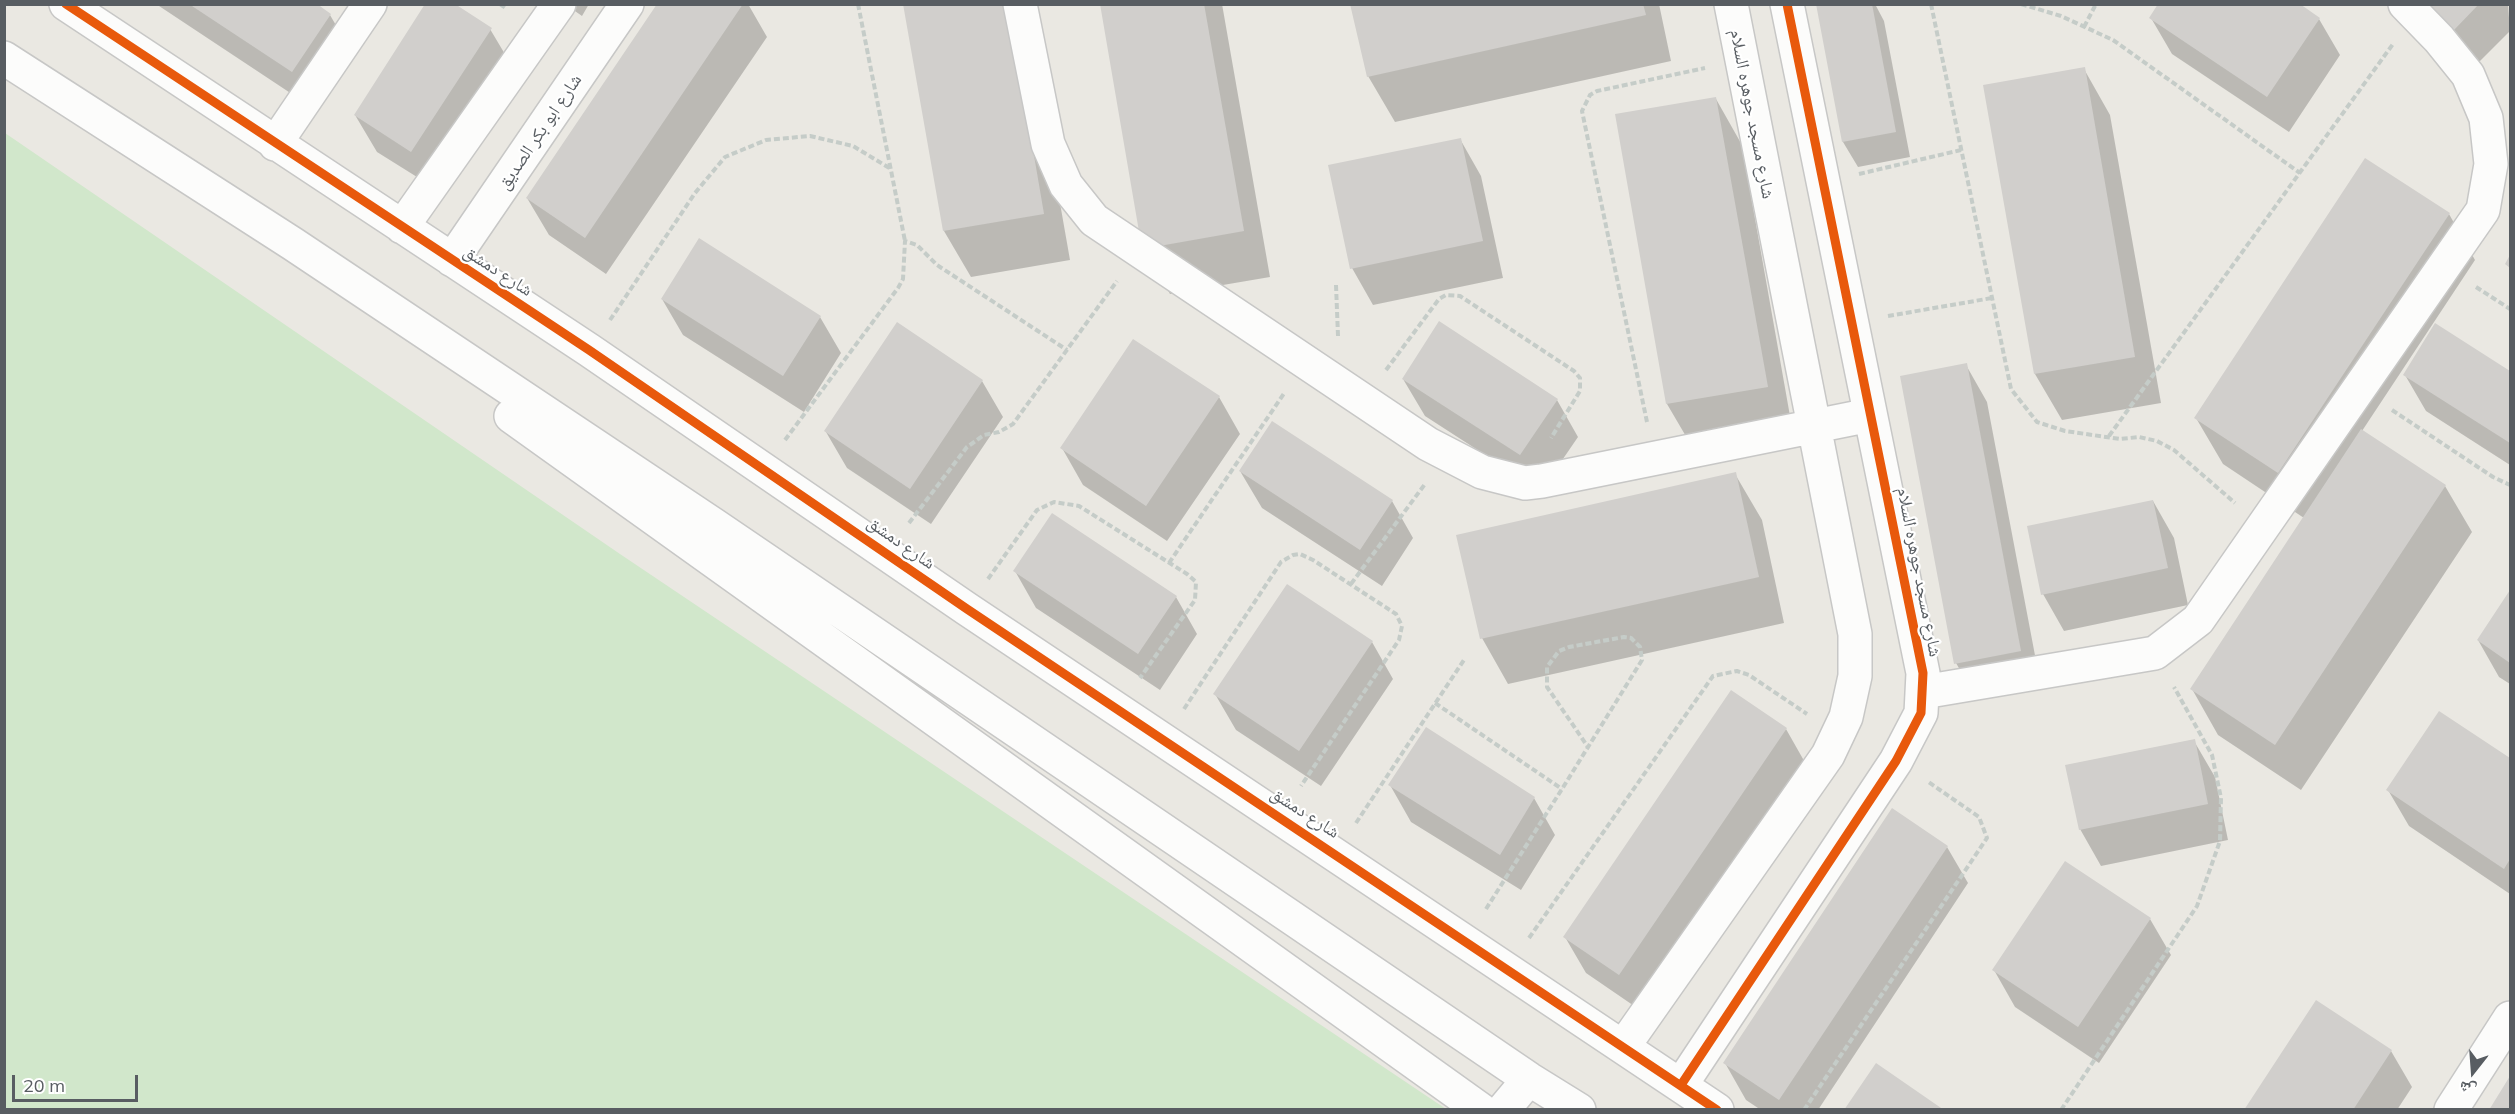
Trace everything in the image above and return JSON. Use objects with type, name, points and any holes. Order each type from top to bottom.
[{"type":"street","name":"شارع دمشق","points":[[66,4],[589,350],[967,609],[1509,968],[1717,1110]]},
{"type":"street","points":[[275,144],[370,4]]},
{"type":"street","points":[[402,227],[559,4]]},
{"type":"street","name":"شارع ابو بكر الصديق","points":[[452,260],[627,4]]},
{"type":"street","points":[[1020,4],[1048,144],[1065,185],[1094,220],[1428,444],[1482,472],[1525,483],[1870,415]]},
{"type":"street","name":"شارع مسجد جوهره السلام","points":[[1623,1047],[1828,755],[1846,717],[1855,676],[1855,634],[1731,4]]},
{"type":"street","name":"شارع مسجد جوهره السلام","points":[[1681,1085],[1896,761],[1921,713],[1923,673],[1787,4]]},
{"type":"street","points":[[1923,692],[2155,653],[2198,620],[2482,210],[2491,164],[2486,118],[2468,75],[2439,39],[2410,10]]},
{"type":"street","points":[[4,58],[293,244],[705,519],[1529,1079],[1579,1110]]},
{"type":"street","points":[[293,244],[355,305],[1481,1110]]},
{"type":"street","points":[[2451,1110],[2511,1018]]},
{"type":"street","points":[[1503,1110],[1529,1079]]},
{"type":"path","points":[[764,469],[903,279],[905,241],[858,4]]},
{"type":"path","points":[[1931,4],[2011,388],[2037,422],[2065,431],[2139,437],[2157,441],[2174,450],[2264,526]]},
{"type":"path","points":[[2021,4],[2061,16],[2113,40],[2300,173]]},
{"type":"path","points":[[2084,27],[2096,4]]},
{"type":"path","points":[[2109,436],[2300,173],[2410,10]]},
{"type":"path","points":[[1655,458],[1582,111],[1590,95],[1597,91],[1742,61]]},
{"type":"path","points":[[589,350],[695,193],[725,157],[766,140],[810,136],[853,146],[891,169]]},
{"type":"path","points":[[1823,182],[1961,150]]},
{"type":"path","points":[[905,241],[917,245],[937,265],[1067,350]]},
{"type":"path","points":[[887,554],[953,462],[967,447],[984,435],[999,432],[1013,424],[1139,251]]},
{"type":"path","points":[[1363,401],[1439,299],[1446,295],[1460,296],[1574,371],[1580,378],[1580,391],[1525,483]]},
{"type":"path","points":[[1851,322],[1992,298]]},
{"type":"path","points":[[1169,563],[1306,362]]},
{"type":"path","points":[[2360,386],[2493,477],[2511,485]]},
{"type":"path","points":[[1351,584],[1448,453]]},
{"type":"path","points":[[967,609],[1037,510],[1054,502],[1078,506],[1192,577],[1196,582],[1197,594],[1119,708]]},
{"type":"path","points":[[1163,740],[1286,558],[1300,554],[1306,556],[1351,584],[1396,614],[1400,620],[1402,634],[1280,817]]},
{"type":"path","points":[[1467,940],[1562,789],[1642,660],[1640,647],[1631,638],[1624,637],[1569,647],[1552,658],[1547,667],[1547,687],[1588,747]]},
{"type":"path","points":[[2061,1110],[2197,906],[2220,841],[2222,798],[2212,755],[2155,653]]},
{"type":"path","points":[[1335,853],[1464,660]]},
{"type":"path","points":[[1509,968],[1713,676],[1737,671],[1749,675],[1838,735]]},
{"type":"path","points":[[1435,703],[1562,789]]},
{"type":"path","points":[[1804,1110],[1987,838],[1979,817],[1896,761]]},
{"type":"green space","points":[[5,133],[620,554],[1446,1109],[5,1109]]},
{"type":"building","points":[[189,4],[317,4],[331,14],[292,72]]},
{"type":"building","points":[[425,4],[455,4],[492,28],[411,152],[354,115]]},
{"type":"building","points":[[657,4],[743,4],[585,238],[526,198]]},
{"type":"building","points":[[903,4],[1008,4],[1044,214],[943,231]]},
{"type":"building","points":[[1100,4],[1204,4],[1244,231],[1142,249]]},
{"type":"building","points":[[1350,4],[1643,4],[1646,15],[1367,77]]},
{"type":"building","points":[[1816,4],[1872,4],[1896,132],[1842,142]]},
{"type":"building","points":[[2158,4],[2300,4],[2320,18],[2267,97],[2149,18]]},
{"type":"building","points":[[2428,4],[2479,4],[2454,30]]},
{"type":"building","points":[[2085,67],[2135,357],[2034,374],[1983,85]]},
{"type":"building","points":[[1716,97],[1768,387],[1666,404],[1615,114]]},
{"type":"building","points":[[1461,138],[1483,241],[1350,269],[1328,165]]},
{"type":"building","points":[[2365,158],[2450,213],[2278,473],[2194,418]]},
{"type":"building","points":[[699,238],[821,316],[783,376],[661,299]]},
{"type":"building","points":[[2510,255],[2510,268],[2505,264]]},
{"type":"building","points":[[1439,321],[1558,399],[1520,455],[1402,379]]},
{"type":"building","points":[[897,322],[983,380],[910,489],[824,431]]},
{"type":"building","points":[[2435,323],[2510,371],[2510,443],[2403,375]]},
{"type":"building","points":[[1133,339],[1220,396],[1146,506],[1060,448]]},
{"type":"building","points":[[1967,363],[2021,651],[1954,664],[1900,376]]},
{"type":"building","points":[[1272,421],[1393,500],[1360,550],[1239,471]]},
{"type":"building","points":[[2361,429],[2446,485],[2275,745],[2190,689]]},
{"type":"building","points":[[1736,472],[1759,577],[1480,639],[1456,535]]},
{"type":"building","points":[[2153,500],[2168,568],[2041,595],[2027,526]]},
{"type":"building","points":[[1052,513],[1177,596],[1138,654],[1013,571]]},
{"type":"building","points":[[1287,584],[1373,641],[1299,751],[1213,694]]},
{"type":"building","points":[[2510,590],[2510,663],[2477,640]]},
{"type":"building","points":[[1731,690],[1787,728],[1619,975],[1563,937]]},
{"type":"building","points":[[2439,711],[2510,758],[2510,859],[2504,869],[2386,790]]},
{"type":"building","points":[[1426,727],[1535,797],[1500,855],[1388,785]]},
{"type":"building","points":[[2195,739],[2208,804],[2079,830],[2065,765]]},
{"type":"building","points":[[1892,808],[1948,846],[1779,1100],[1723,1063]]},
{"type":"building","points":[[2065,861],[2151,918],[2078,1027],[1992,970]]},
{"type":"building","points":[[2316,1000],[2392,1050],[2353,1110],[2244,1110]]},
{"type":"building","points":[[1876,1063],[1944,1110],[1844,1110]]},
{"type":"building","points":[[2510,1076],[2510,1110],[2489,1110]]},
{"type":"cycle path","points":[[66,4],[589,350],[967,609],[1717,1110]]},
{"type":"cycle path","points":[[1681,1085],[1896,761],[1921,713],[1923,673],[1787,4]]}]
